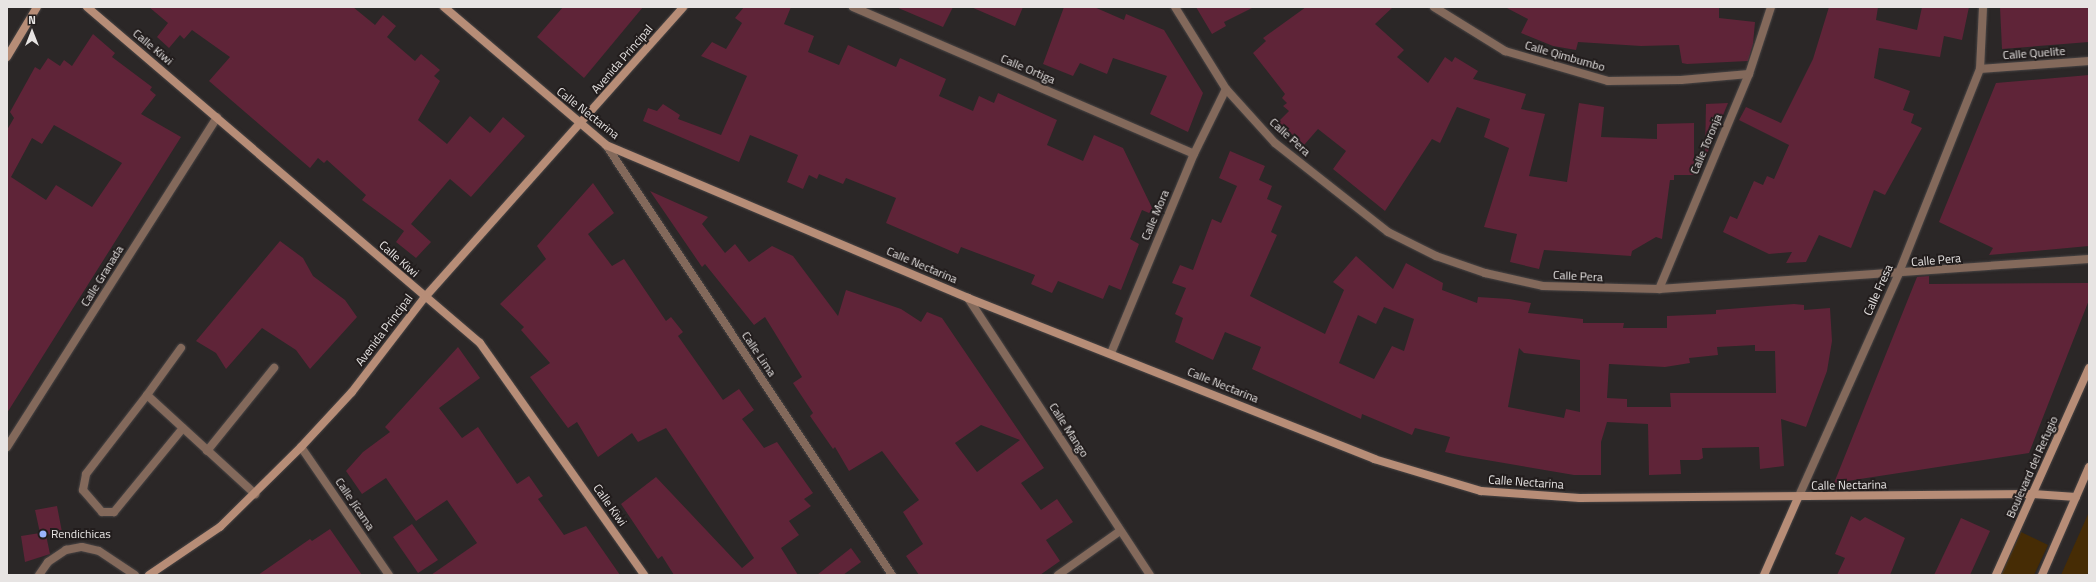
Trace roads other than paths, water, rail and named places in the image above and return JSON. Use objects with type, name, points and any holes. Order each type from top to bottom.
[{"type":"street","points":[[7,57],[38,7]]},
{"type":"street","name":"Calle Kiwi","points":[[87,7],[480,344],[644,575]]},
{"type":"street","name":"Calle Nectarina","points":[[444,7],[606,146],[968,298],[1111,353],[1374,459],[1481,491],[1580,498],[1798,498],[2033,494],[2076,497]]},
{"type":"street","name":"Avenida Principal","points":[[151,575],[220,526],[255,494],[301,447],[352,392],[425,297],[581,125],[683,7]]},
{"type":"street","name":"Calle Ortiga","points":[[853,7],[1194,154]]},
{"type":"street","name":"Calle Pera","points":[[1175,7],[1226,89],[1275,143],[1351,204],[1418,248],[1485,273],[1543,286],[1659,289],[1898,275],[2089,259]]},
{"type":"street","name":"Calle Qimbumbo","points":[[1434,7],[1506,51],[1608,81],[1681,80],[1749,74]]},
{"type":"street","name":"Calle Toronja","points":[[1659,289],[1749,74],[1771,7]]},
{"type":"street","name":"Calle Fresa","points":[[1764,575],[1898,275],[1980,69],[1983,7]]},
{"type":"street","name":"Calle Quelite","points":[[1980,69],[2089,61]]},
{"type":"street","name":"Calle Mora","points":[[1111,353],[1194,154],[1226,89]]},
{"type":"street","name":"Calle Granada","points":[[7,447],[217,117]]},
{"type":"street","name":"Calle Lima","points":[[606,146],[892,575]]},
{"type":"street","name":"Calle Mango","points":[[968,298],[1150,575]]},
{"type":"street","points":[[181,348],[86,474],[83,490],[102,512],[114,512],[183,428]]},
{"type":"street","points":[[207,450],[274,368]]},
{"type":"street","name":"Boulevard del Refugio","points":[[1996,575],[2089,368]]},
{"type":"street","points":[[147,395],[255,494]]},
{"type":"street","name":"Calle Jícama","points":[[301,447],[390,575]]},
{"type":"street","points":[[2042,575],[2089,468]]},
{"type":"street","points":[[1058,575],[1120,530]]},
{"type":"street","points":[[39,575],[48,562],[66,550],[82,547],[99,551],[135,575]]},
{"type":"place","name":"Rendichicas","points":[[43,534]]}]
